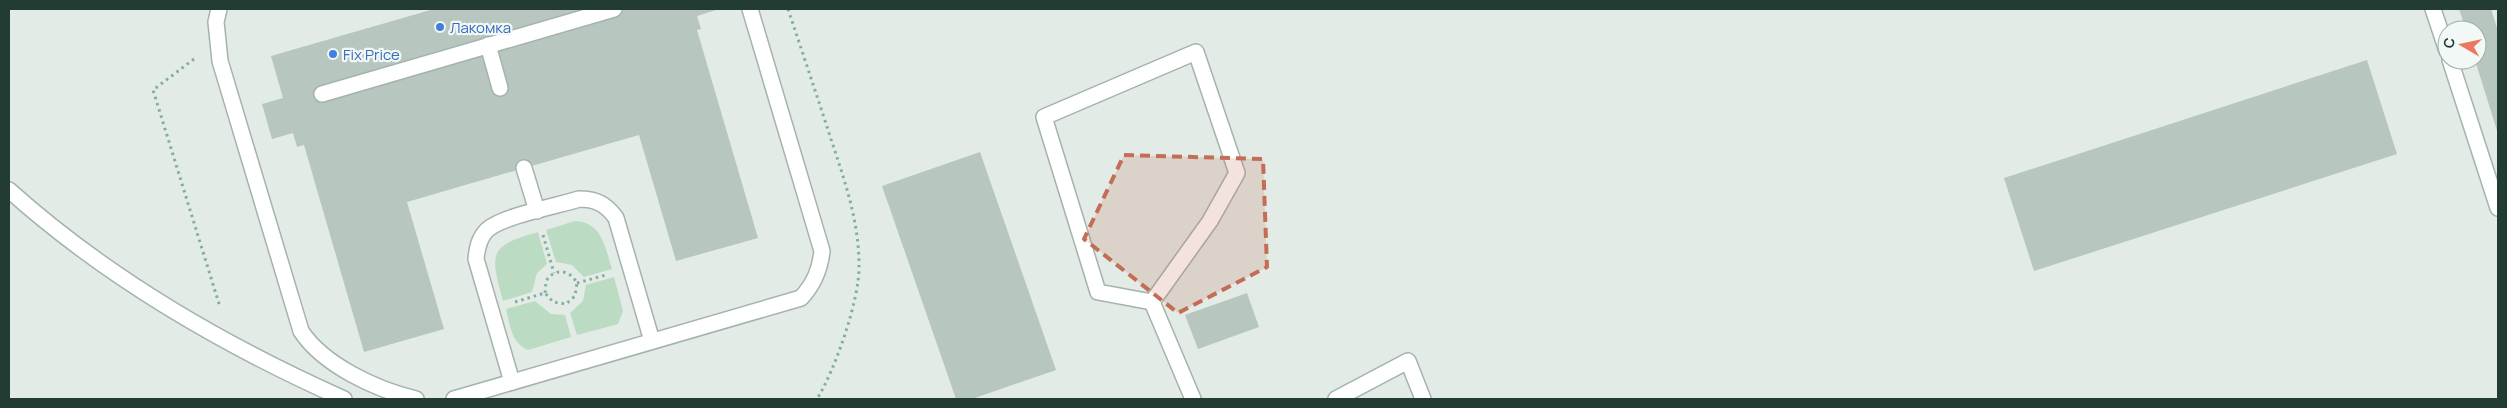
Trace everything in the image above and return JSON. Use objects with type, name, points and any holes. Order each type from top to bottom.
[{"type":"lane","points":[[219,9],[217,42],[220,61],[301,331],[310,343],[350,374],[416,399]]},
{"type":"lane","points":[[322,94],[614,9]]},
{"type":"lane","points":[[454,399],[801,298],[818,275],[822,251],[750,9]]},
{"type":"lane","points":[[2433,9],[2437,21]]},
{"type":"lane","points":[[488,46],[500,88]]},
{"type":"lane","points":[[1196,52],[1237,173],[1210,221],[1152,302],[1098,292],[1044,117],[1196,52]]},
{"type":"lane","points":[[2453,70],[2498,208]]},
{"type":"lane","points":[[524,168],[537,211]]},
{"type":"lane","points":[[9,190],[38,217],[96,259],[159,300],[231,343],[304,381],[344,399]]},
{"type":"lane","points":[[512,382],[476,258],[479,243],[488,229],[501,222],[579,199],[590,199],[610,210],[616,218],[652,342]]},
{"type":"lane","points":[[1152,302],[1193,399]]},
{"type":"lane","points":[[1336,399],[1408,361],[1423,399]]},
{"type":"path","points":[[217,42],[153,90],[231,343]]},
{"type":"path","points":[[537,211],[554,273]]},
{"type":"path","points":[[566,271],[575,278],[577,283],[575,296],[566,304],[553,302],[545,293],[546,281],[554,273],[566,271]]},
{"type":"path","points":[[490,309],[545,293]]},
{"type":"highlighted area","points":[[1124,155],[1263,159],[1267,267],[1178,313],[1084,239]]},
{"type":"green space","points":[[575,221],[584,222],[597,231],[604,244],[612,269],[584,277],[572,265],[556,262],[546,230]]},
{"type":"green space","points":[[538,232],[547,264],[537,273],[532,292],[503,301],[496,272],[495,262],[497,254],[502,247],[510,242]]},
{"type":"green space","points":[[614,277],[623,311],[618,324],[577,335],[570,313],[583,301],[586,285]]},
{"type":"green space","points":[[535,301],[551,314],[565,315],[571,337],[528,350],[518,343],[512,333],[506,309]]},
{"type":"building","points":[[434,9],[719,9],[697,16],[701,29],[697,30],[758,238],[676,261],[639,135],[472,183],[407,202],[444,329],[364,352],[304,145],[297,147],[293,133],[272,139],[262,104],[283,98],[271,56]]},
{"type":"building","points":[[2459,9],[2491,9],[2498,31],[2498,134],[2478,70],[2487,70],[2487,20],[2463,20]]},
{"type":"building","points":[[2367,60],[2397,154],[2034,271],[2004,178]]},
{"type":"building","points":[[980,152],[1056,370],[972,399],[956,399],[882,186]]},
{"type":"building","points":[[1247,293],[1259,327],[1198,349],[1185,315]]},
{"type":"place","name":"Лакомка","points":[[440,27]]},
{"type":"place","name":"Fix Price","points":[[333,54]]}]
